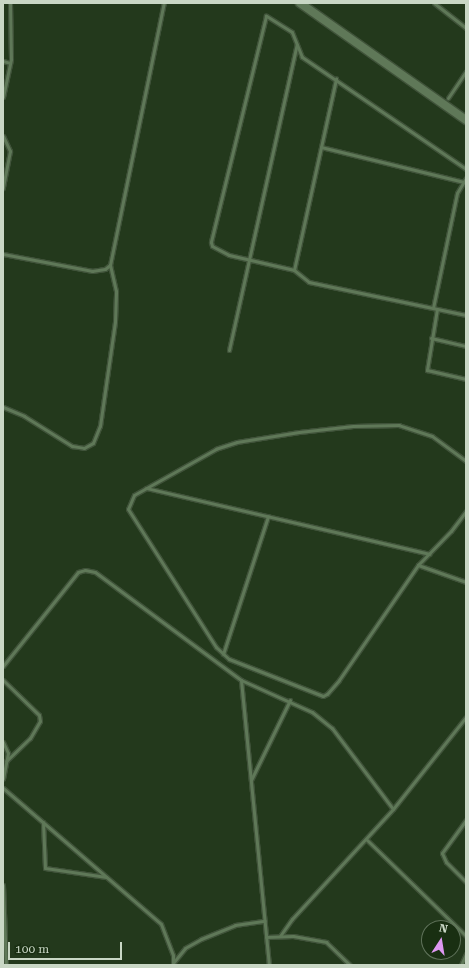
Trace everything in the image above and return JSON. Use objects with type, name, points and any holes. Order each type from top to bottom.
[{"type":"street","points":[[300,3],[466,120]]},
{"type":"lane","points":[[3,97],[10,62],[10,3]]},
{"type":"lane","points":[[3,408],[24,416],[72,446],[84,448],[93,443],[100,426],[115,322],[116,291],[110,265],[164,3]]},
{"type":"lane","points":[[434,3],[466,28]]},
{"type":"lane","points":[[466,169],[302,56],[292,32],[266,16],[211,242],[217,250],[294,270],[309,282],[466,315]]},
{"type":"lane","points":[[229,350],[297,44]]},
{"type":"lane","points":[[3,61],[10,62]]},
{"type":"lane","points":[[448,98],[466,71]]},
{"type":"lane","points":[[294,270],[336,79]]},
{"type":"lane","points":[[3,136],[10,151],[3,188]]},
{"type":"lane","points":[[321,147],[463,182]]},
{"type":"lane","points":[[433,308],[457,192],[466,178]]},
{"type":"lane","points":[[3,254],[92,271],[105,269],[110,265]]},
{"type":"lane","points":[[437,309],[431,338],[427,370],[466,379]]},
{"type":"lane","points":[[431,338],[466,346]]},
{"type":"lane","points":[[466,461],[422,431],[399,425],[354,426],[237,442],[216,449],[146,488],[134,496],[128,509],[216,647],[223,654],[229,659],[317,695],[327,694],[418,565],[466,511]]},
{"type":"lane","points":[[146,488],[429,554]]},
{"type":"lane","points":[[223,654],[268,516]]},
{"type":"lane","points":[[418,565],[466,582]]},
{"type":"lane","points":[[3,666],[78,572],[86,570],[95,572],[241,680],[290,700],[312,712],[332,728],[393,809]]},
{"type":"lane","points":[[3,680],[39,715],[40,721],[30,738],[6,761]]},
{"type":"lane","points":[[241,680],[269,965]]},
{"type":"lane","points":[[251,780],[290,700]]},
{"type":"lane","points":[[280,936],[292,919],[393,809],[465,719]]},
{"type":"lane","points":[[3,742],[8,753],[3,779]]},
{"type":"lane","points":[[3,788],[160,924],[171,948],[173,964]]},
{"type":"lane","points":[[466,820],[442,853],[446,862],[466,882]]},
{"type":"lane","points":[[43,822],[45,868],[107,877]]},
{"type":"lane","points":[[366,839],[466,936]]},
{"type":"lane","points":[[3,885],[6,965]]},
{"type":"lane","points":[[173,964],[185,948],[201,939],[235,925],[265,921]]},
{"type":"lane","points":[[266,937],[280,936],[326,942],[350,965]]},
{"type":"lane","points":[[462,965],[466,954]]}]
